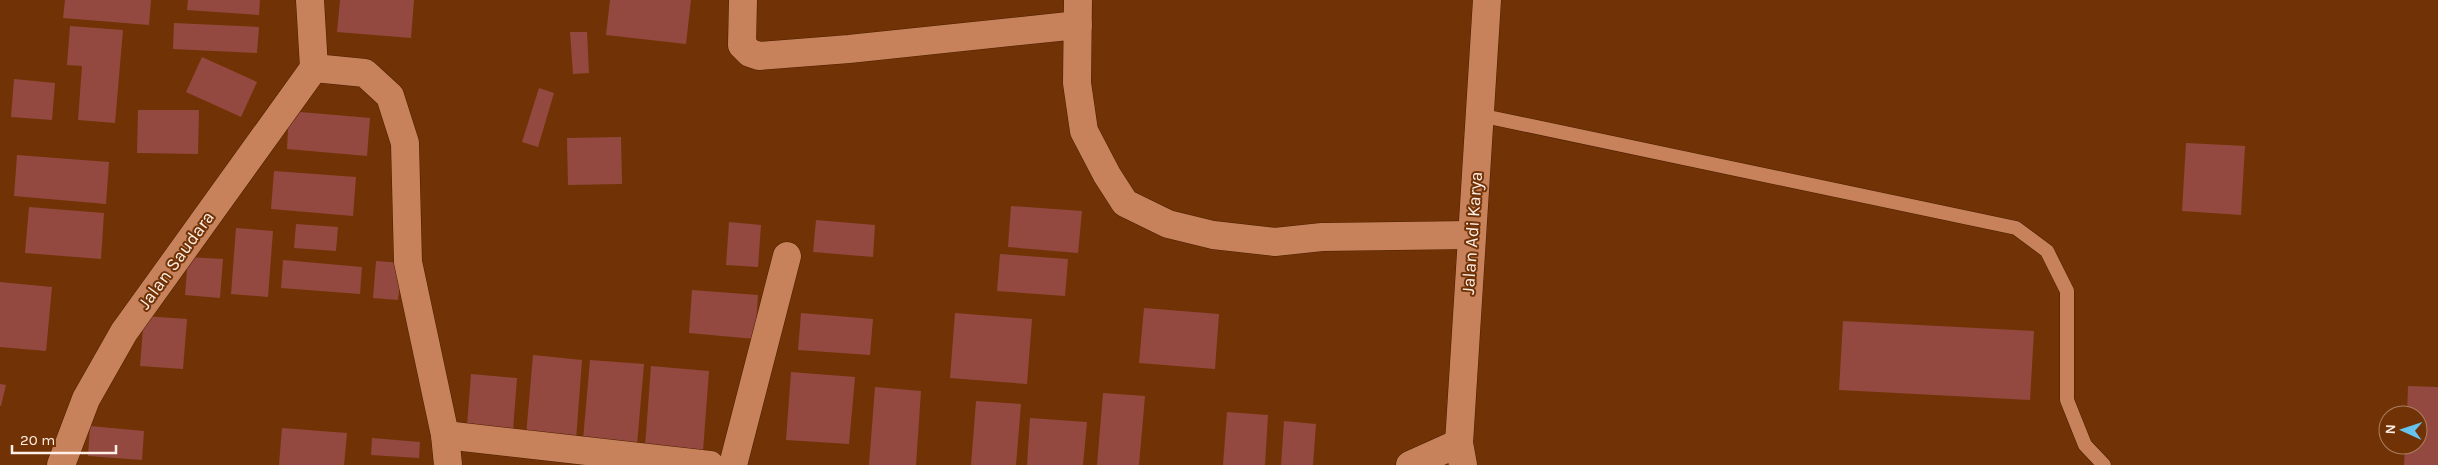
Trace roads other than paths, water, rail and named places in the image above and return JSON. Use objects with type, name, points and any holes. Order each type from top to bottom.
[{"type":"street","points":[[310,0],[314,68],[365,73],[390,96],[405,143],[408,262],[445,435],[448,465]]},
{"type":"street","points":[[743,0],[742,46],[750,53],[759,56],[849,49],[1078,13],[1077,83],[1084,131],[1107,175],[1125,203],[1168,224],[1213,236],[1275,242],[1322,237],[1471,234]]},
{"type":"street","name":"Jalan Adi Karya","points":[[1461,454],[1471,234],[1487,0]]},
{"type":"street","name":"Jalan Saudara","points":[[61,465],[86,399],[124,332],[314,68]]},
{"type":"street","points":[[733,465],[787,256]]},
{"type":"street","points":[[445,435],[710,465]]},
{"type":"street","points":[[1410,465],[1461,454]]},
{"type":"lane","points":[[1479,115],[2016,228],[2047,251],[2067,291],[2067,400],[2085,445],[2104,465]]}]
